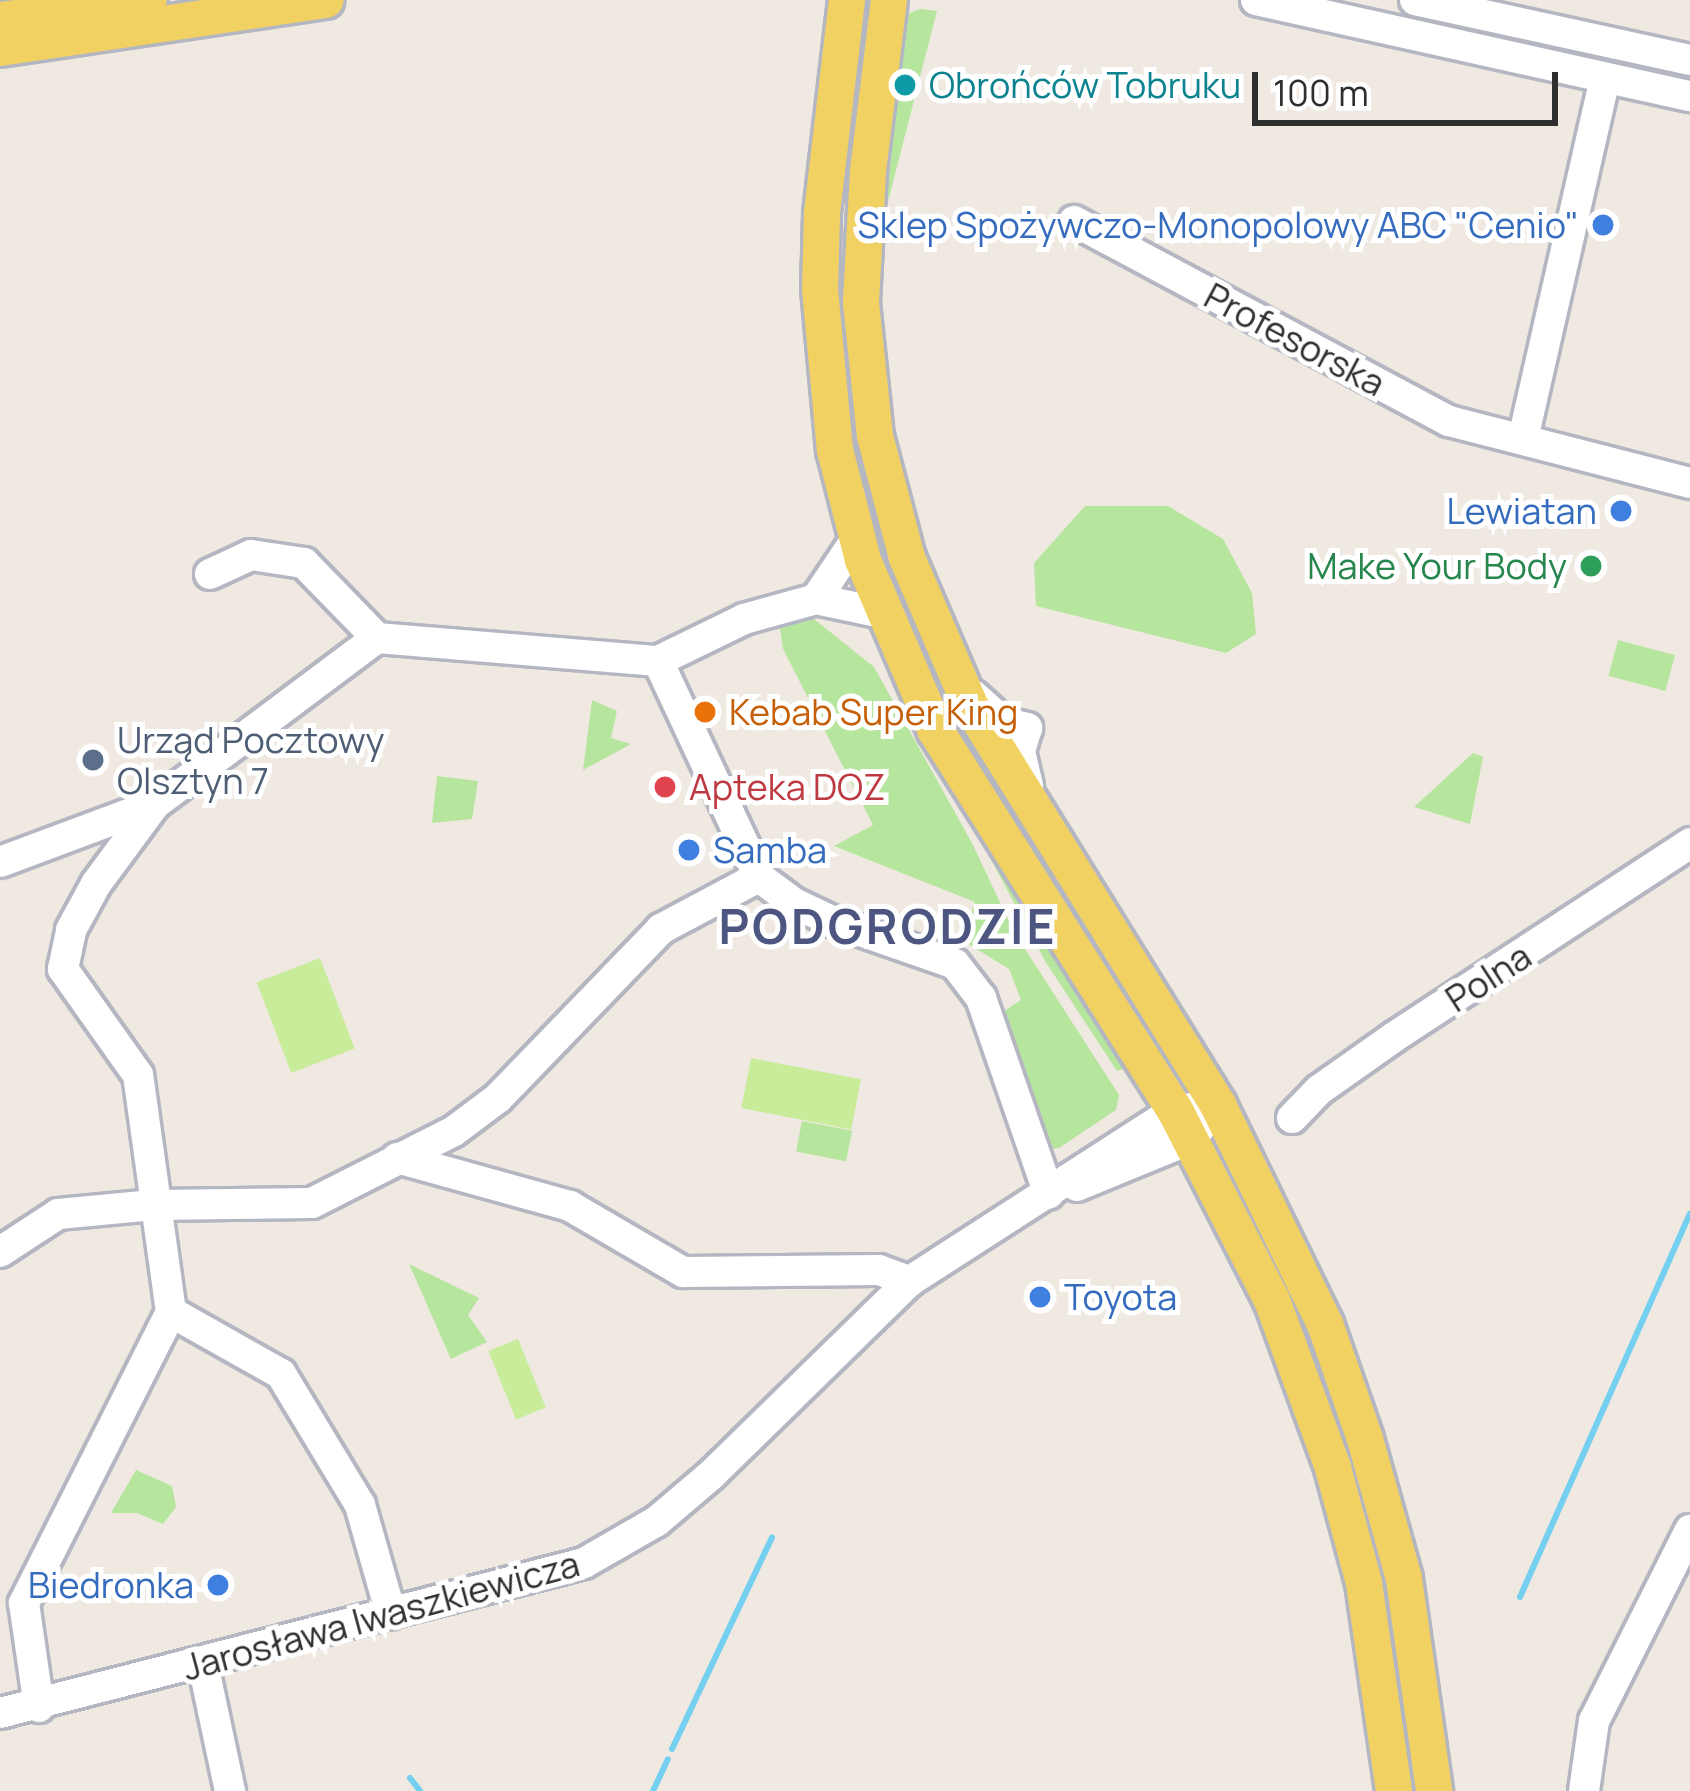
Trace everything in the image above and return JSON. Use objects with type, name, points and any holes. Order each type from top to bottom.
[{"type":"main road","points":[[0,20],[149,0]]},
{"type":"main road","points":[[0,48],[325,0]]},
{"type":"main road","points":[[847,0],[822,214],[820,289],[835,450],[856,538],[882,614],[958,769],[1183,1125],[1272,1300],[1334,1468],[1379,1661],[1394,1791]]},
{"type":"main road","points":[[889,0],[863,232],[864,350],[875,436],[890,499],[920,596],[952,671],[1039,820],[1218,1105],[1325,1324],[1365,1439],[1404,1579],[1434,1791]]},
{"type":"street","points":[[1256,0],[1690,96]]},
{"type":"street","points":[[1415,0],[1690,60]]},
{"type":"street","points":[[1523,439],[1605,78]]},
{"type":"street","name":"Profesorska","points":[[1074,221],[1449,421],[1690,483]]},
{"type":"street","points":[[816,598],[856,538]]},
{"type":"street","points":[[210,574],[251,555],[304,563],[377,638],[658,662],[744,619],[816,598],[882,614]]},
{"type":"street","points":[[0,862],[155,804],[377,638]]},
{"type":"street","points":[[658,662],[759,877],[794,903],[832,921],[956,964],[981,998],[1048,1194]]},
{"type":"street","points":[[39,1707],[24,1603],[171,1312],[138,1075],[63,969],[79,914],[155,804]]},
{"type":"street","name":"Polna","points":[[1292,1118],[1319,1090],[1394,1037],[1690,843]]},
{"type":"street","points":[[0,1252],[58,1214],[154,1204],[313,1203],[454,1131],[498,1098],[661,928],[759,877]]},
{"type":"street","name":"Jarosława Iwaszkiewicza","points":[[0,1713],[39,1707],[584,1563],[635,1535],[711,1475],[910,1281],[1048,1194],[1218,1105]]},
{"type":"street","points":[[454,1131],[461,1172]]},
{"type":"street","points":[[397,1158],[461,1172],[571,1207],[683,1272],[878,1270],[910,1281]]},
{"type":"street","name":"Jarosława Iwaszkiewicza","points":[[171,1312],[281,1374],[360,1505],[391,1614]]},
{"type":"street","points":[[1584,1791],[1594,1720],[1690,1530]]},
{"type":"street","points":[[203,1664],[230,1791]]},
{"type":"green space","points":[[920,9],[937,11],[884,217],[908,14]]},
{"type":"green space","points":[[1085,506],[1168,506],[1223,539],[1252,593],[1256,634],[1226,653],[1036,606],[1034,563]]},
{"type":"green space","points":[[899,579],[1166,1045],[1153,1052],[973,770],[885,585]]},
{"type":"green space","points":[[814,619],[874,667],[972,843],[1014,932],[1119,1095],[1116,1110],[1059,1148],[1044,1150],[1001,1013],[1021,1000],[1009,969],[962,940],[975,902],[834,846],[873,825],[783,649],[780,628]]},
{"type":"green space","points":[[1618,640],[1675,655],[1665,691],[1608,676]]},
{"type":"green space","points":[[592,700],[617,711],[611,738],[631,744],[583,770]]},
{"type":"green space","points":[[1473,753],[1483,757],[1470,824],[1414,807]]},
{"type":"green space","points":[[437,776],[478,781],[472,819],[432,823]]},
{"type":"green space","points":[[954,790],[1131,1066],[1117,1071],[1045,961]]},
{"type":"green space","points":[[320,958],[355,1049],[291,1073],[257,982]]},
{"type":"green space","points":[[751,1058],[861,1079],[851,1129],[741,1108]]},
{"type":"green space","points":[[802,1121],[852,1131],[846,1161],[796,1151]]},
{"type":"green space","points":[[1213,1147],[1287,1289],[1381,1537],[1423,1791],[1407,1791],[1397,1708]]},
{"type":"green space","points":[[409,1264],[479,1298],[468,1315],[487,1342],[451,1359]]},
{"type":"green space","points":[[518,1339],[546,1408],[516,1420],[488,1351]]},
{"type":"green space","points":[[136,1470],[172,1486],[176,1507],[163,1524],[137,1513],[111,1513]]},
{"type":"waterway","points":[[1520,1597],[1690,1214]]},
{"type":"waterway","points":[[672,1749],[772,1537]]},
{"type":"waterway","points":[[653,1791],[668,1759]]},
{"type":"waterway","points":[[410,1778],[420,1791]]},
{"type":"place","name":"Obrońców Tobruku","points":[[905,85]]},
{"type":"place","name":"Sklep Spożywczo-Monopolowy ABC \"Cenio\"","points":[[1603,225]]},
{"type":"place","name":"Lewiatan","points":[[1621,511]]},
{"type":"place","name":"Make Your Body","points":[[1591,566]]},
{"type":"place","name":"Kebab Super King","points":[[705,712]]},
{"type":"place","name":"Urząd Pocztowy Olsztyn 7","points":[[93,760]]},
{"type":"place","name":"Apteka DOZ","points":[[665,787]]},
{"type":"place","name":"Samba","points":[[689,850]]},
{"type":"place","name":"Toyota","points":[[1040,1297]]},
{"type":"place","name":"Biedronka","points":[[218,1585]]},
{"type":"district","name":"PODGRODZIE","points":[[888,926]]}]
